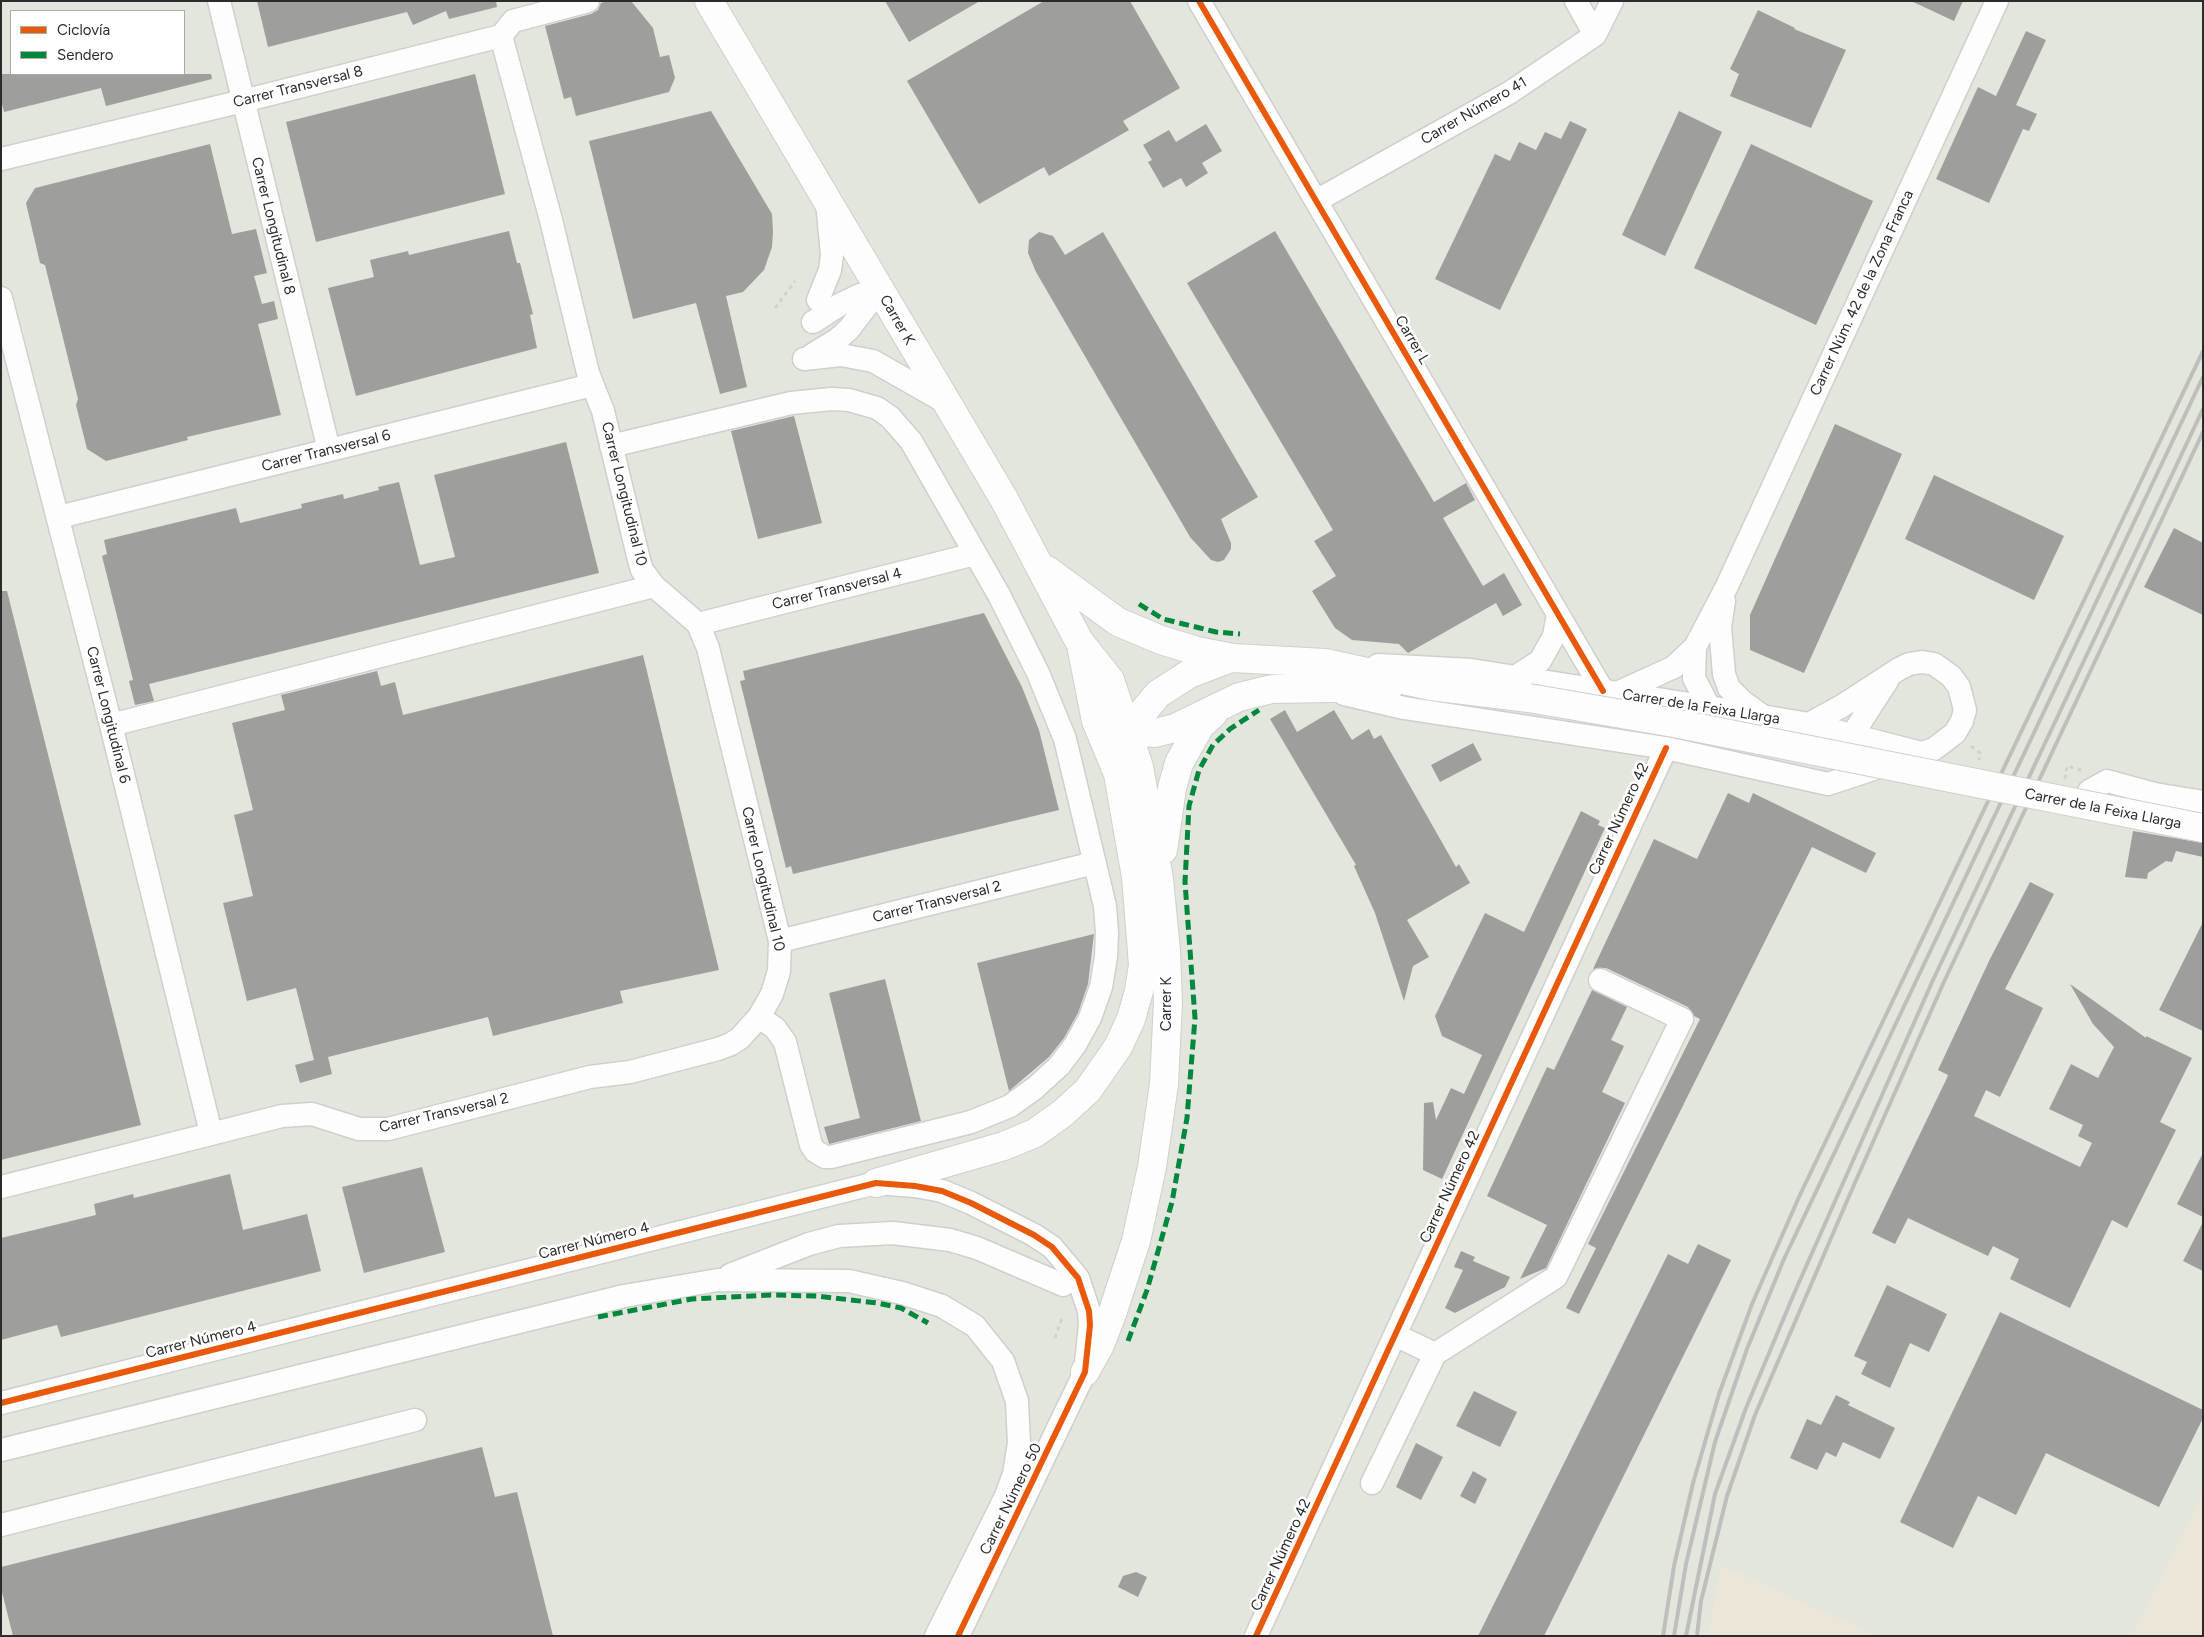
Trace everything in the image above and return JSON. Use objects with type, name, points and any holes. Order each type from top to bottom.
[{"type":"main road","name":"Carrer K","points":[[709,1],[1041,566],[1079,641],[1110,680],[1139,767],[1159,879],[1168,1002],[1167,1045],[1159,1127],[1145,1208],[1112,1314],[1100,1344],[1085,1372]]},
{"type":"main road","points":[[721,1],[730,35]]},
{"type":"main road","name":"Carrer de la Feixa Llarga","points":[[1041,566],[1118,622],[1170,643],[1197,651],[1233,658],[1325,662],[1430,686]]},
{"type":"main road","name":"Carrer K","points":[[876,1182],[1004,1146],[1035,1133],[1063,1113],[1088,1090],[1118,1047],[1134,1010],[1143,965],[1136,877],[1118,774],[1096,721],[1079,641]]},
{"type":"main road","name":"Carrer de la Feixa Llarga","points":[[1118,774],[1127,731],[1158,694],[1175,682],[1233,658]]},
{"type":"main road","points":[[1089,686],[1115,722],[1127,731]]},
{"type":"main road","name":"Carrer de la Feixa Llarga","points":[[1127,731],[1155,734],[1174,728],[1232,700],[1272,689],[1430,686],[1522,688],[1674,723],[2203,828]]},
{"type":"main road","name":"Carrer de la Feixa Llarga","points":[[1159,879],[1172,788],[1182,757],[1200,726],[1232,700]]},
{"type":"street","name":"Carrer Longitudinal 8","points":[[219,1],[329,450]]},
{"type":"street","name":"Carrer Transversal 8","points":[[1,159],[501,36],[513,21],[588,1]]},
{"type":"street","name":"Carrer L","points":[[1199,1],[1558,614],[1610,692]]},
{"type":"street","points":[[1576,1],[1595,35]]},
{"type":"street","name":"Carrer Número 41","points":[[1316,202],[1509,93],[1595,35],[1612,1]]},
{"type":"street","name":"Carrer Núm. 42 de la Zona Franca","points":[[1610,692],[1674,667],[1695,647],[1727,586],[1997,1]]},
{"type":"street","name":"Carrer Longitudinal 10","points":[[501,36],[551,220],[590,379],[603,411],[642,570],[654,586],[698,624],[708,648],[780,942],[781,956],[776,982],[760,1017]]},
{"type":"street","points":[[818,300],[830,270],[832,256],[827,201]]},
{"type":"street","points":[[813,322],[841,304],[860,295],[879,290]]},
{"type":"street","points":[[879,290],[860,316],[838,339],[804,359],[842,355],[873,361],[945,402]]},
{"type":"street","name":"Carrer Longitudinal 6","points":[[1,298],[59,517],[211,1133]]},
{"type":"street","name":"Carrer Transversal 6","points":[[59,517],[329,450],[590,379]]},
{"type":"street","points":[[611,446],[791,403],[832,399],[877,408],[890,417],[911,442],[975,554],[1024,643],[1053,706],[1065,739],[1105,906],[1107,934],[1101,987],[1090,1018],[1075,1045],[1059,1066],[1035,1088],[1010,1106],[989,1116],[831,1158],[820,1155],[811,1145],[785,1042],[775,1028],[760,1017]]},
{"type":"street","name":"Carrer Transversal 4","points":[[698,624],[975,554]]},
{"type":"street","points":[[111,725],[654,586]]},
{"type":"street","name":"Carrer Núm. 42 de la Zona Franca","points":[[1727,586],[1720,627],[1722,666],[1729,688],[1743,702],[1764,717]]},
{"type":"street","points":[[1522,688],[1554,636],[1558,614]]},
{"type":"street","name":"Carrer Núm. 42 de la Zona Franca","points":[[1695,647],[1694,678],[1709,707]]},
{"type":"street","name":"Carrer de la Feixa Llarga","points":[[1325,662],[1471,670],[1522,688],[1610,692],[1709,707],[1809,724],[1921,753]]},
{"type":"street","name":"Carrer de la Feixa Llarga","points":[[1320,689],[1404,708],[1666,748],[1828,784],[1934,750],[1956,733],[1965,710],[1963,698],[1951,676],[1934,664],[1922,662],[1909,664],[1899,669],[1842,706],[1809,724]]},
{"type":"street","name":"Carrer de la Feixa Llarga","points":[[1666,748],[1693,746],[1788,766],[1830,768],[1886,682],[1899,669]]},
{"type":"street","name":"Carrer Número 42","points":[[1256,1636],[1666,748]]},
{"type":"street","name":"Carrer de la Feixa Llarga","points":[[2155,794],[2203,802]]},
{"type":"street","name":"Carrer Transversal 2","points":[[780,942],[1094,863]]},
{"type":"street","points":[[1372,1483],[1435,1354],[1556,1277],[1682,1020],[1600,980]]},
{"type":"street","name":"Carrer Transversal 2","points":[[1,1187],[211,1133],[298,1113],[326,1118],[360,1129],[388,1129],[590,1077],[630,1072],[718,1050],[740,1038],[760,1017]]},
{"type":"street","name":"Carrer Número 4","points":[[6,1400],[876,1182],[942,1191],[979,1207],[1034,1236],[1052,1248],[1078,1278],[1087,1304],[1090,1325],[1085,1372]]},
{"type":"street","points":[[1,1450],[624,1296],[718,1280],[809,1244],[839,1236],[893,1233],[950,1240],[977,1248],[1063,1285]]},
{"type":"street","name":"Carrer Número 50","points":[[718,1280],[849,1281],[902,1293],[942,1306],[975,1326],[1003,1361],[1017,1401],[1019,1443],[1014,1474],[1006,1496],[936,1636]]},
{"type":"street","points":[[1395,1335],[1435,1354]]},
{"type":"street","name":"Carrer Número 50","points":[[958,1636],[1085,1372]]},
{"type":"street","points":[[1,1525],[415,1420]]},
{"type":"path","points":[[775,308],[795,280]]},
{"type":"path","points":[[2064,784],[2067,766]]},
{"type":"path","points":[[1055,1338],[1062,1318]]},
{"type":"shaded area","points":[[1,1],[2203,1],[2203,1636],[1,1636]]},
{"type":"shaded area","points":[[2203,1492],[2203,1636],[2132,1636]]},
{"type":"shaded area","points":[[1721,1565],[1877,1636],[1708,1636]]},
{"type":"building","points":[[257,1],[496,1],[497,7],[449,19],[446,11],[413,25],[407,12],[268,47]]},
{"type":"building","points":[[607,1],[631,1],[653,28],[660,57],[669,55],[675,78],[669,92],[576,116],[571,97],[564,99],[545,26],[591,14],[598,10],[601,3]]},
{"type":"building","points":[[885,1],[980,1],[909,42]]},
{"type":"building","points":[[1044,1],[1130,1],[1180,88],[1123,121],[1129,130],[1049,176],[1044,167],[979,204],[907,81]]},
{"type":"building","points":[[1911,1],[1963,1],[1954,21]]},
{"type":"building","points":[[1758,10],[1794,29],[1846,50],[1811,128],[1730,96],[1739,74],[1730,69]]},
{"type":"building","points":[[2026,31],[2046,40],[2016,105],[2037,114],[2029,131],[2023,129],[1989,203],[1936,179],[1978,87],[1996,96]]},
{"type":"building","points":[[1,74],[211,74],[212,79],[106,106],[101,88],[4,112],[1,100]]},
{"type":"building","points":[[475,74],[505,194],[316,242],[286,122]]},
{"type":"building","points":[[711,111],[772,214],[773,232],[772,247],[764,270],[743,292],[726,296],[747,387],[720,394],[696,303],[633,319],[589,141]]},
{"type":"building","points":[[1679,111],[1722,132],[1665,256],[1622,235]]},
{"type":"building","points":[[1570,121],[1587,129],[1500,310],[1435,279],[1495,154],[1510,161],[1519,142],[1536,150],[1545,132],[1561,139]]},
{"type":"building","points":[[1206,124],[1222,151],[1202,163],[1208,173],[1186,187],[1181,178],[1163,188],[1148,162],[1152,160],[1143,145],[1169,130],[1176,142]]},
{"type":"building","points":[[210,144],[232,234],[256,229],[267,273],[254,276],[262,304],[274,301],[278,319],[258,324],[281,415],[187,437],[188,440],[106,461],[87,449],[76,405],[78,399],[45,265],[40,263],[26,203],[35,188]]},
{"type":"building","points":[[1751,144],[1873,201],[1816,325],[1694,268]]},
{"type":"building","points":[[509,231],[517,263],[520,263],[533,314],[530,315],[537,348],[356,396],[328,288],[374,277],[370,260],[408,251],[409,255]]},
{"type":"building","points":[[1275,231],[1434,502],[1466,483],[1475,500],[1443,518],[1483,586],[1504,573],[1522,605],[1503,616],[1496,603],[1408,653],[1399,644],[1352,640],[1335,628],[1312,591],[1336,576],[1314,541],[1333,530],[1187,283]]},
{"type":"building","points":[[1039,232],[1053,236],[1065,255],[1103,232],[1258,497],[1221,519],[1231,543],[1231,549],[1224,560],[1218,562],[1211,560],[1190,537],[1036,272],[1028,253],[1029,240]]},
{"type":"building","points":[[794,416],[822,523],[758,539],[731,431]]},
{"type":"building","points":[[1835,424],[1902,454],[1804,673],[1750,650],[1750,615]]},
{"type":"building","points":[[566,442],[599,573],[149,684],[154,701],[135,705],[129,681],[133,680],[102,556],[107,554],[104,540],[236,508],[240,523],[302,508],[301,504],[343,494],[344,499],[379,490],[378,487],[399,482],[420,565],[455,557],[434,475]]},
{"type":"building","points":[[1934,475],[2064,536],[2034,600],[1905,539]]},
{"type":"building","points":[[2174,528],[2203,543],[2203,615],[2144,587]]},
{"type":"building","points":[[1,591],[7,591],[141,1125],[1,1160]]},
{"type":"building","points":[[984,613],[1022,687],[1039,730],[1059,810],[793,874],[791,866],[786,868],[740,681],[745,680],[743,671]]},
{"type":"building","points":[[643,655],[719,970],[620,991],[623,1003],[493,1036],[488,1017],[328,1057],[332,1074],[300,1083],[295,1065],[314,1060],[296,988],[247,1001],[223,903],[253,896],[234,815],[253,810],[232,723],[285,710],[281,695],[377,671],[381,686],[395,682],[403,715]]},
{"type":"building","points":[[1285,710],[1297,732],[1334,710],[1352,740],[1369,729],[1374,739],[1381,735],[1456,867],[1459,864],[1470,883],[1407,920],[1429,957],[1413,966],[1404,1001],[1375,913],[1354,866],[1356,865],[1270,719]]},
{"type":"building","points":[[1473,743],[1482,760],[1440,782],[1431,765]]},
{"type":"building","points":[[1728,793],[1749,803],[1753,793],[1876,853],[1866,873],[1812,847],[1579,1314],[1566,1308],[1596,1248],[1588,1244],[1700,1019],[1694,1016],[1688,1007],[1606,968],[1593,969],[1654,839],[1697,859]]},
{"type":"building","points":[[1581,811],[1600,821],[1598,825],[1605,828],[1442,1179],[1423,1170],[1424,1103],[1433,1102],[1436,1120],[1451,1088],[1464,1094],[1482,1055],[1442,1036],[1435,1016],[1485,913],[1524,932]]},
{"type":"building","points":[[2133,831],[2203,843],[2203,857],[2176,851],[2172,862],[2166,861],[2148,873],[2147,879],[2125,877]]},
{"type":"building","points":[[2030,882],[2054,894],[2005,989],[2043,1008],[2000,1097],[1986,1090],[1974,1116],[2080,1167],[2092,1143],[2078,1136],[2083,1125],[2049,1109],[2071,1064],[2098,1078],[2114,1047],[2093,1024],[2070,984],[2146,1038],[2146,1036],[2192,1058],[2160,1122],[2176,1130],[2127,1228],[2112,1220],[2070,1308],[2010,1279],[2019,1259],[1993,1246],[1988,1256],[1908,1218],[1895,1244],[1872,1233],[1946,1080],[1948,1075],[1938,1070],[1990,959]]},
{"type":"building","points":[[2203,922],[2203,1031],[2159,1010]]},
{"type":"building","points":[[1094,934],[1088,984],[1078,1013],[1064,1038],[1049,1057],[1009,1091],[977,963]]},
{"type":"building","points":[[885,979],[921,1121],[829,1144],[824,1127],[860,1118],[829,993]]},
{"type":"building","points":[[1592,990],[1627,1007],[1611,1040],[1624,1046],[1602,1092],[1625,1103],[1546,1268],[1520,1279],[1547,1225],[1487,1196],[1547,1067],[1554,1070]]},
{"type":"building","points":[[2203,1153],[2203,1217],[2177,1204]]},
{"type":"building","points":[[422,1167],[445,1252],[364,1273],[342,1187]]},
{"type":"building","points":[[230,1174],[243,1230],[307,1214],[321,1271],[61,1337],[57,1325],[1,1340],[1,1238],[96,1215],[94,1204],[133,1194],[134,1198]]},
{"type":"building","points":[[2203,1222],[2203,1271],[2183,1261]]},
{"type":"building","points":[[1698,1244],[1731,1260],[1544,1636],[1478,1636],[1668,1254],[1688,1264]]},
{"type":"building","points":[[1461,1251],[1475,1257],[1473,1261],[1510,1277],[1505,1287],[1455,1313],[1445,1308],[1463,1270],[1454,1267]]},
{"type":"building","points":[[1887,1285],[1947,1314],[1929,1352],[1910,1343],[1890,1388],[1861,1374],[1867,1362],[1854,1356]]},
{"type":"building","points":[[2000,1312],[2203,1410],[2203,1418],[2159,1507],[2046,1453],[2016,1515],[1978,1496],[1953,1548],[1900,1522]]},
{"type":"building","points":[[1474,1391],[1517,1412],[1500,1447],[1456,1426]]},
{"type":"building","points":[[1836,1395],[1850,1402],[1848,1405],[1895,1428],[1880,1459],[1843,1442],[1836,1457],[1826,1452],[1817,1470],[1790,1458],[1807,1419],[1821,1425]]},
{"type":"building","points":[[1416,1443],[1443,1457],[1421,1500],[1396,1487]]},
{"type":"building","points":[[482,1447],[495,1497],[517,1492],[553,1636],[13,1636],[1,1588],[1,1567]]},
{"type":"building","points":[[1473,1471],[1487,1479],[1475,1504],[1460,1496]]},
{"type":"building","points":[[1136,1572],[1147,1577],[1138,1597],[1118,1587],[1123,1576]]},
{"type":"railway","points":[[1663,1636],[1674,1566],[1693,1483],[1719,1394],[1752,1304],[1799,1197],[2203,351]]},
{"type":"railway","points":[[1674,1636],[1686,1564],[1715,1442],[1747,1349],[1784,1259],[2203,377]]},
{"type":"railway","points":[[1686,1636],[1715,1494],[1746,1408],[1793,1296],[1933,980],[2203,409]]},
{"type":"railway","points":[[1697,1636],[1701,1601],[1727,1496],[1755,1415],[1943,984],[2203,432]]},
{"type":"marked path","points":[[1139,604],[1163,619],[1216,632],[1240,634]]},
{"type":"marked path","points":[[1128,1341],[1147,1290],[1172,1202],[1187,1118],[1195,1018],[1185,882],[1189,806],[1199,770],[1213,745],[1230,729],[1259,710]]},
{"type":"marked path","points":[[598,1317],[692,1299],[771,1295],[817,1296],[877,1303],[901,1308],[928,1323]]},
{"type":"cycle path","points":[[1199,1],[1603,691]]},
{"type":"cycle path","points":[[1256,1636],[1666,748]]},
{"type":"cycle path","points":[[1,1403],[876,1183],[915,1186],[942,1191],[971,1203],[1034,1235],[1052,1247],[1078,1278],[1089,1311],[1090,1325],[1085,1372],[958,1636]]}]
